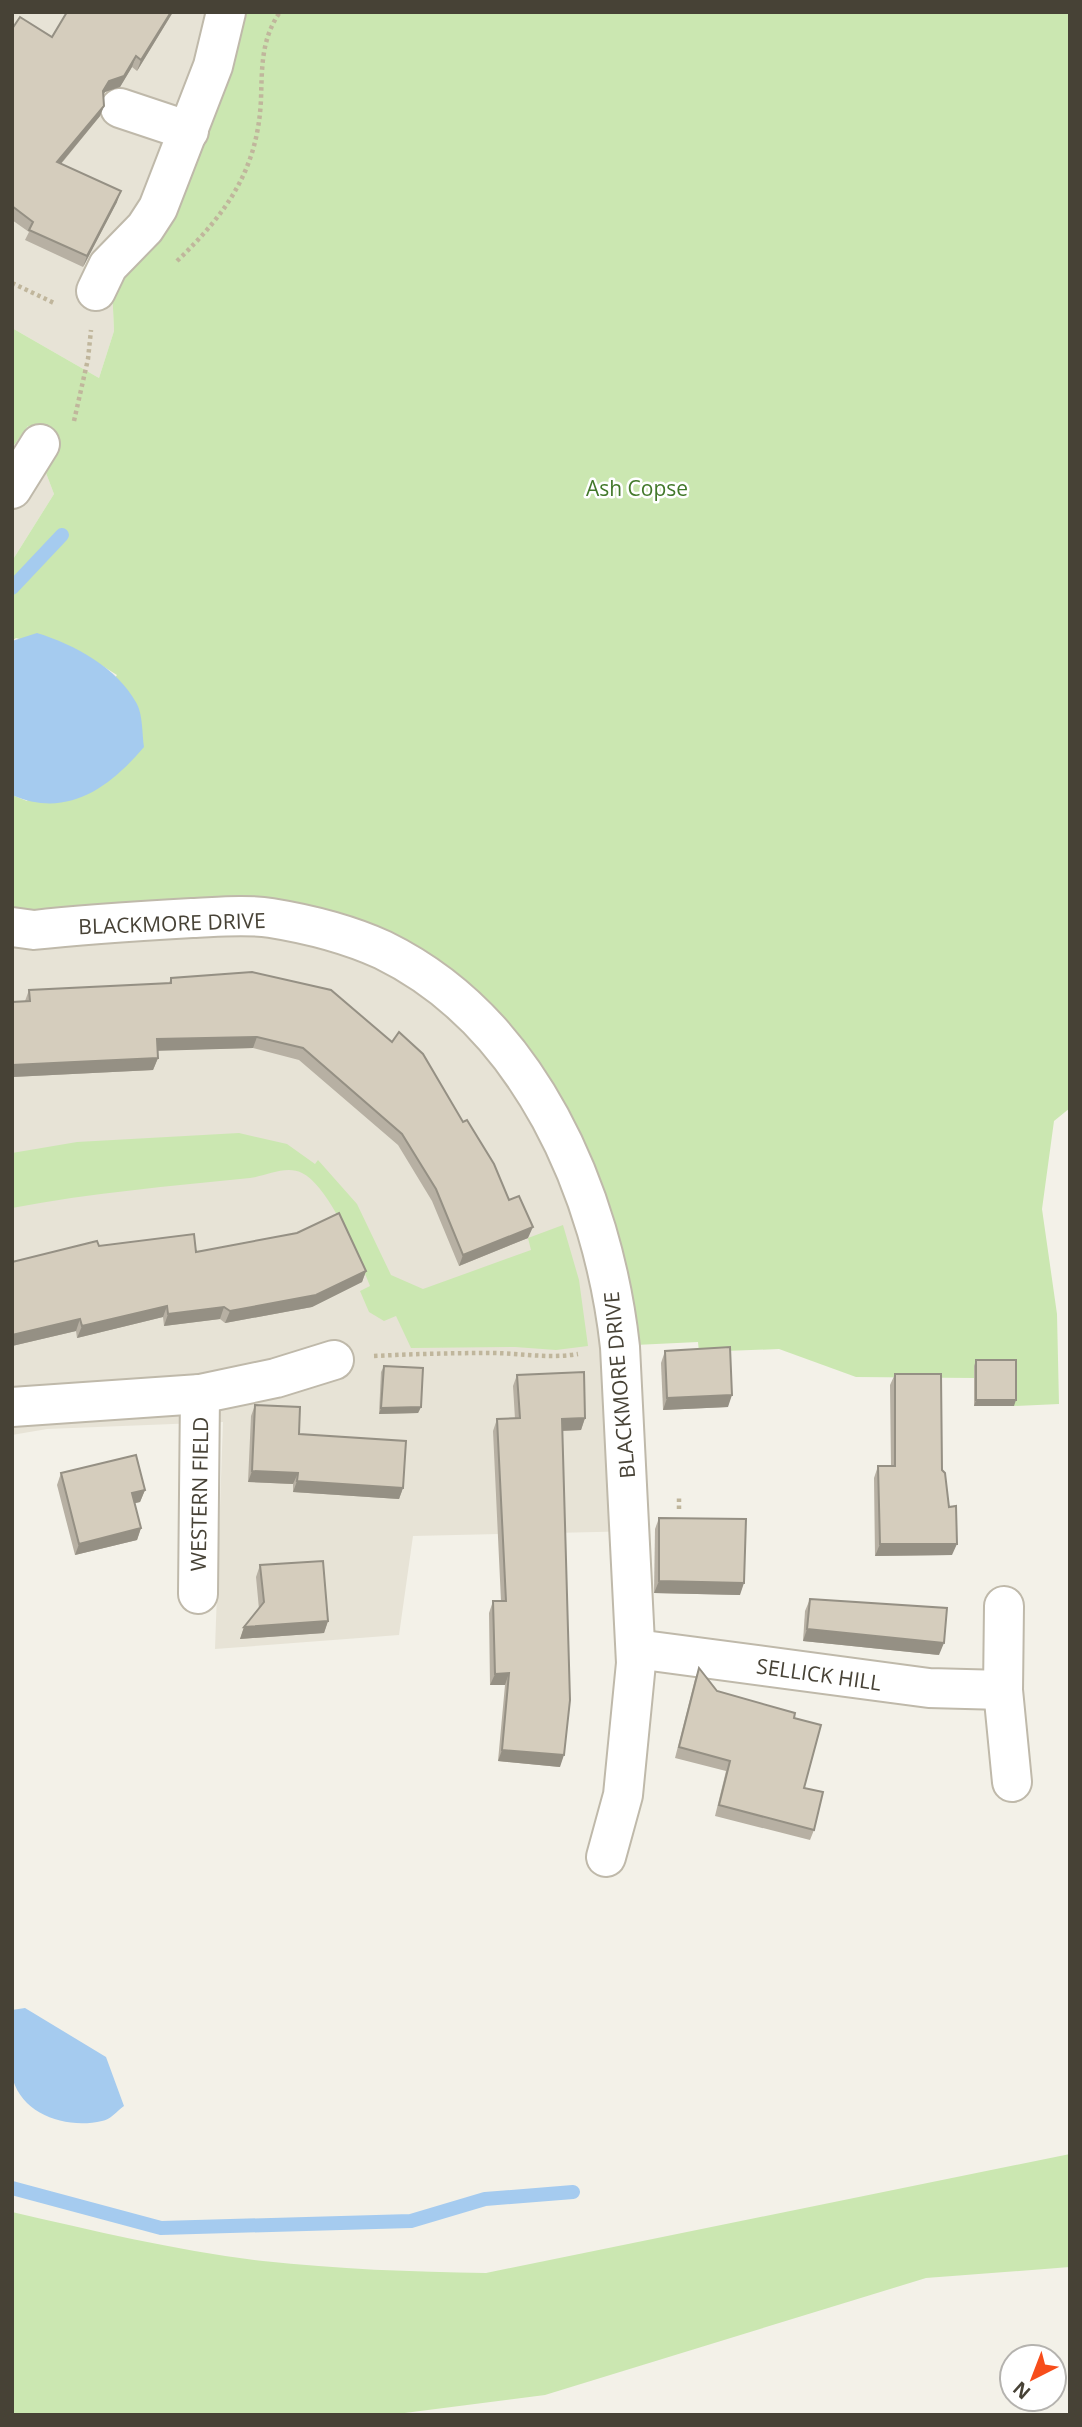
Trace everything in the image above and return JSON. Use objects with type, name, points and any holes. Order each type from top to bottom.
[{"type":"street","points":[[94,302],[108,266],[145,228],[158,208],[213,66],[226,12]]},
{"type":"street","points":[[120,108],[189,131]]},
{"type":"street","points":[[12,489],[40,444]]},
{"type":"street","name":"BLACKMORE DRIVE","points":[[12,928],[33,930],[168,919],[269,918],[329,930],[383,951],[455,1000],[507,1054],[555,1128],[582,1186],[601,1241],[615,1300],[620,1347],[636,1648],[629,1755],[623,1795],[607,1857]]},
{"type":"street","name":"WESTERN FIELD","points":[[12,1407],[200,1394],[276,1378],[334,1360]]},
{"type":"street","name":"WESTERN FIELD","points":[[198,1594],[200,1394]]},
{"type":"street","points":[[1004,1606],[1003,1690],[1012,1782]]},
{"type":"street","name":"SELLICK HILL","points":[[636,1648],[929,1688],[1003,1690]]},
{"type":"path","points":[[12,283],[58,304],[94,302],[88,359],[71,432],[60,449],[40,444]]},
{"type":"path","points":[[334,1360],[337,1367],[369,1357],[431,1352],[460,1356],[520,1354],[552,1358],[620,1347]]},
{"type":"path","points":[[679,1496],[679,1509]]},
{"type":"shaded area","points":[[12,12],[243,12],[223,94],[176,215],[112,286],[114,331],[99,378],[12,328]]},
{"type":"shaded area","points":[[28,426],[54,494],[12,561],[12,449]]},
{"type":"shaded area","points":[[12,912],[332,913],[551,1093],[641,1531],[413,1536],[399,1635],[215,1649],[223,1422],[47,1429],[12,1435]]},
{"type":"green space","name":"Ash Copse","points":[[243,12],[1070,12],[1070,1108],[1054,1121],[1042,1209],[1057,1314],[1059,1404],[1014,1406],[1014,1366],[974,1366],[974,1378],[856,1377],[779,1349],[699,1352],[698,1342],[635,1345],[614,1228],[437,964],[88,908],[12,912],[12,795],[27,801],[117,675],[93,660],[16,638],[12,641],[12,561],[54,494],[28,426],[12,448],[12,328],[99,378],[114,331],[112,286],[176,215],[223,94]]},
{"type":"green space","points":[[239,1133],[287,1144],[315,1164],[318,1160],[357,1204],[391,1275],[423,1289],[531,1250],[528,1238],[563,1225],[579,1280],[588,1346],[556,1350],[515,1347],[411,1348],[396,1316],[384,1321],[369,1312],[360,1291],[370,1286],[342,1224],[312,1180],[296,1171],[101,1194],[12,1208],[12,1153],[77,1142]]},
{"type":"green space","points":[[1070,2154],[1070,2267],[926,2278],[545,2395],[389,2415],[12,2415],[12,2212],[231,2257],[374,2270],[486,2273]]},
{"type":"water","points":[[37,633],[80,651],[107,668],[129,691],[140,714],[144,747],[131,762],[101,787],[69,801],[32,802],[12,795],[12,641]]},
{"type":"water","points":[[25,2008],[106,2057],[124,2106],[105,2120],[75,2123],[49,2117],[27,2103],[13,2080],[10,2055],[12,2010]]},
{"type":"building","points":[[67,12],[171,12],[141,60],[136,56],[124,76],[109,81],[103,91],[104,106],[57,162],[121,191],[87,256],[29,230],[33,222],[12,206],[12,29],[20,17],[52,37]]},
{"type":"building","points":[[252,972],[331,990],[392,1042],[399,1032],[423,1054],[463,1122],[467,1120],[494,1164],[509,1200],[519,1196],[533,1227],[463,1255],[436,1189],[402,1134],[303,1048],[257,1037],[157,1039],[158,1058],[12,1065],[12,1002],[30,1001],[29,990],[171,983],[171,978]]},
{"type":"building","points":[[339,1213],[366,1271],[316,1295],[230,1311],[224,1307],[168,1314],[167,1306],[82,1326],[80,1319],[12,1335],[12,1262],[97,1241],[99,1246],[194,1234],[196,1252],[297,1233]]},
{"type":"building","points":[[730,1347],[732,1395],[667,1398],[665,1351]]},
{"type":"building","points":[[976,1360],[1016,1360],[1016,1400],[976,1400]]},
{"type":"building","points":[[384,1366],[423,1368],[421,1407],[381,1408]]},
{"type":"building","points":[[584,1372],[585,1418],[562,1419],[570,1700],[564,1755],[502,1750],[509,1673],[495,1674],[493,1601],[506,1601],[497,1419],[520,1418],[517,1375]]},
{"type":"building","points":[[895,1374],[941,1374],[942,1470],[945,1473],[949,1507],[956,1506],[957,1544],[880,1544],[878,1466],[895,1466]]},
{"type":"building","points":[[255,1405],[300,1407],[299,1434],[406,1441],[403,1488],[297,1481],[298,1473],[252,1471]]},
{"type":"building","points":[[136,1455],[145,1490],[132,1493],[141,1528],[79,1544],[61,1473]]},
{"type":"building","points":[[659,1518],[746,1519],[744,1583],[659,1581]]},
{"type":"building","points":[[323,1561],[328,1621],[244,1627],[264,1602],[260,1565]]},
{"type":"building","points":[[810,1599],[947,1608],[944,1643],[807,1629]]},
{"type":"building","points":[[699,1668],[717,1691],[795,1713],[794,1718],[821,1725],[804,1788],[823,1792],[814,1830],[719,1805],[730,1761],[679,1747]]},
{"type":"waterway","points":[[12,588],[62,535]]},
{"type":"waterway","points":[[12,2188],[161,2228],[411,2221],[485,2199],[573,2192]]}]
